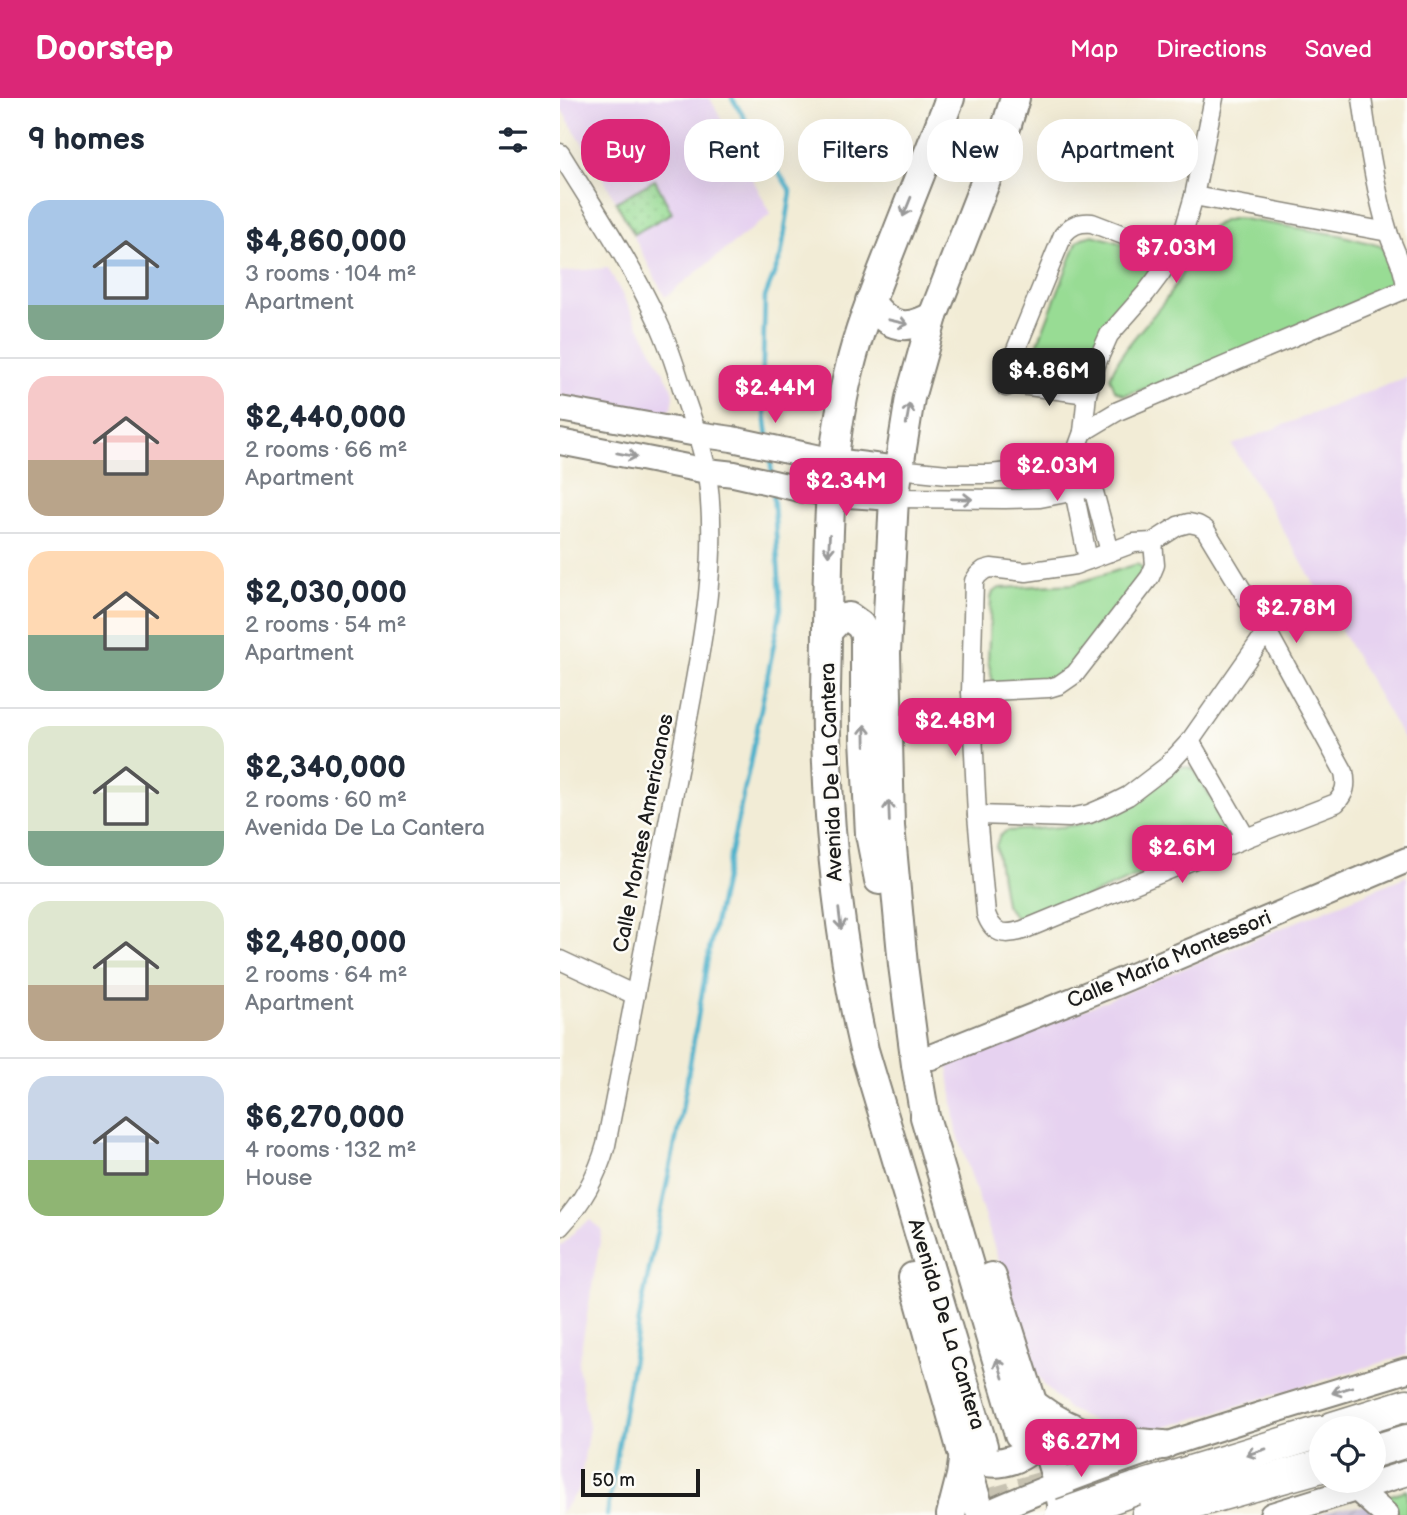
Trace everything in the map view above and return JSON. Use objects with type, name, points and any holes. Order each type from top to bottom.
[{"type":"highway","points":[[1372,1416],[1407,1405]]},
{"type":"highway","points":[[1142,1502],[1309,1437]]},
{"type":"highway","points":[[1386,1447],[1407,1441]]},
{"type":"highway","points":[[1063,1515],[1309,1468]]},
{"type":"main road","name":"Avenida De La Cantera","points":[[950,98],[870,301],[848,373],[839,418],[821,458],[832,494],[827,590],[826,734],[836,887],[847,967],[864,1049],[866,1096],[878,1154],[969,1450],[982,1515]]},
{"type":"main road","name":"Avenida De La Cantera","points":[[1016,98],[933,316],[911,398],[894,498],[886,653],[890,827],[916,1065],[925,1117],[1031,1421]]},
{"type":"main road","points":[[870,301],[878,314],[905,326],[920,324],[933,316]]},
{"type":"main road","points":[[560,409],[732,439],[821,458],[898,469]]},
{"type":"main road","points":[[560,443],[734,474],[804,490],[894,498]]},
{"type":"main road","points":[[827,632],[839,619],[849,617],[860,625],[865,634],[865,738],[870,835],[879,881],[899,920]]},
{"type":"main road","name":"Calle María Montessori","points":[[931,1057],[1113,984],[1407,860]]},
{"type":"main road","points":[[909,1006],[917,1015],[923,1029],[964,1193],[1037,1438],[1030,1449],[1016,1459],[1000,1462],[981,1461],[969,1450],[951,1515]]},
{"type":"main road","points":[[982,1515],[1124,1459],[1407,1370]]},
{"type":"main road","points":[[1031,1421],[1066,1426],[1092,1437],[1164,1446]]},
{"type":"main road","points":[[1031,1421],[1059,1483],[1063,1515]]},
{"type":"main road","points":[[1101,1515],[1101,1490],[1124,1459]]},
{"type":"main road","points":[[1386,1479],[1407,1473]]},
{"type":"main road","points":[[1272,1515],[1340,1493]]},
{"type":"main road","points":[[1362,1493],[1386,1515]]},
{"type":"street","points":[[1088,560],[1074,491],[1087,394],[1109,335],[1146,293],[1173,254],[1184,230],[1194,196],[1214,98]]},
{"type":"street","points":[[1083,432],[1128,406],[1406,289],[1404,274],[1388,232],[1368,142],[1362,98]]},
{"type":"street","name":"Calle Montes Americanos","points":[[560,153],[631,270],[667,343],[707,471],[712,552],[709,593],[668,827],[606,1145],[592,1184],[583,1200],[560,1227]]},
{"type":"street","points":[[1194,196],[1388,232]]},
{"type":"street","points":[[1087,394],[1010,386],[1015,352],[1063,235],[1075,224],[1092,223],[1173,254]]},
{"type":"street","points":[[898,469],[948,474],[1006,473],[1079,459]]},
{"type":"street","points":[[1079,459],[1092,488],[1110,552]]},
{"type":"street","points":[[1005,499],[1006,473]]},
{"type":"street","points":[[894,498],[1040,498],[1092,488]]},
{"type":"street","points":[[1189,523],[1205,530],[1266,631],[1344,772],[1346,781],[1342,796],[1336,803],[1023,930],[1005,933],[997,930],[990,925],[986,914],[977,815],[971,692],[974,581],[984,570],[990,568],[1026,572],[1075,565],[1134,543],[1153,542],[1178,526],[1189,523]]},
{"type":"street","points":[[971,692],[1049,688],[1076,674],[1150,577],[1155,565],[1153,542]]},
{"type":"street","points":[[977,815],[1069,818],[1089,814],[1110,805],[1147,783],[1190,741],[1266,631]]},
{"type":"street","points":[[1190,741],[1246,838]]},
{"type":"street","points":[[560,960],[635,995]]},
{"type":"shaded area","points":[[560,98],[710,98],[721,119],[684,119],[684,182],[754,182],[771,214],[665,297],[606,182],[670,182],[670,119],[581,119],[581,141],[560,107]]},
{"type":"shaded area","points":[[608,268],[671,386],[674,397],[672,407],[666,413],[655,415],[560,396],[560,272]]},
{"type":"shaded area","points":[[1407,377],[1407,745],[1232,445]]},
{"type":"shaded area","points":[[1407,876],[1407,1355],[1166,1427],[1134,1431],[1100,1425],[1068,1409],[1044,1385],[1033,1367],[957,1132],[948,1066]]},
{"type":"shaded area","points":[[590,1220],[602,1230],[578,1366],[589,1427],[579,1489],[560,1514],[560,1247]]},
{"type":"shaded area","points":[[1407,1503],[1407,1515],[1317,1515],[1339,1508]]},
{"type":"green space","points":[[656,182],[672,213],[634,234],[616,202]]},
{"type":"green space","points":[[1237,218],[1340,235],[1381,246],[1392,269],[1391,287],[1388,293],[1151,387],[1124,395],[1115,390],[1110,377],[1115,366],[1170,293],[1205,237],[1217,224]]},
{"type":"green space","points":[[1093,235],[1121,243],[1139,252],[1149,266],[1149,276],[1094,342],[1078,379],[1064,384],[1047,382],[1038,378],[1031,369],[1036,348],[1077,242]]},
{"type":"green space","points":[[1137,564],[1142,567],[1143,573],[1057,685],[993,683],[988,660],[993,592],[1000,588],[1074,584]]},
{"type":"green space","points":[[1178,767],[1194,769],[1227,824],[1228,834],[1221,842],[1033,919],[1015,917],[1005,904],[996,846],[999,837],[1006,831],[1053,828],[1099,820],[1127,807]]},
{"type":"green space","points":[[1407,1490],[1407,1515],[1397,1515],[1384,1497]]},
{"type":"waterway","points":[[732,98],[791,192],[781,256],[765,297],[762,388],[768,437]]},
{"type":"waterway","points":[[770,456],[772,475]]},
{"type":"waterway","points":[[607,1515],[641,1309],[682,1110],[710,946],[781,608],[773,491]]},
{"type":"tunnel","points":[[1019,1434],[1042,1515]]},
{"type":"tunnel","points":[[983,1446],[1003,1515]]}]
